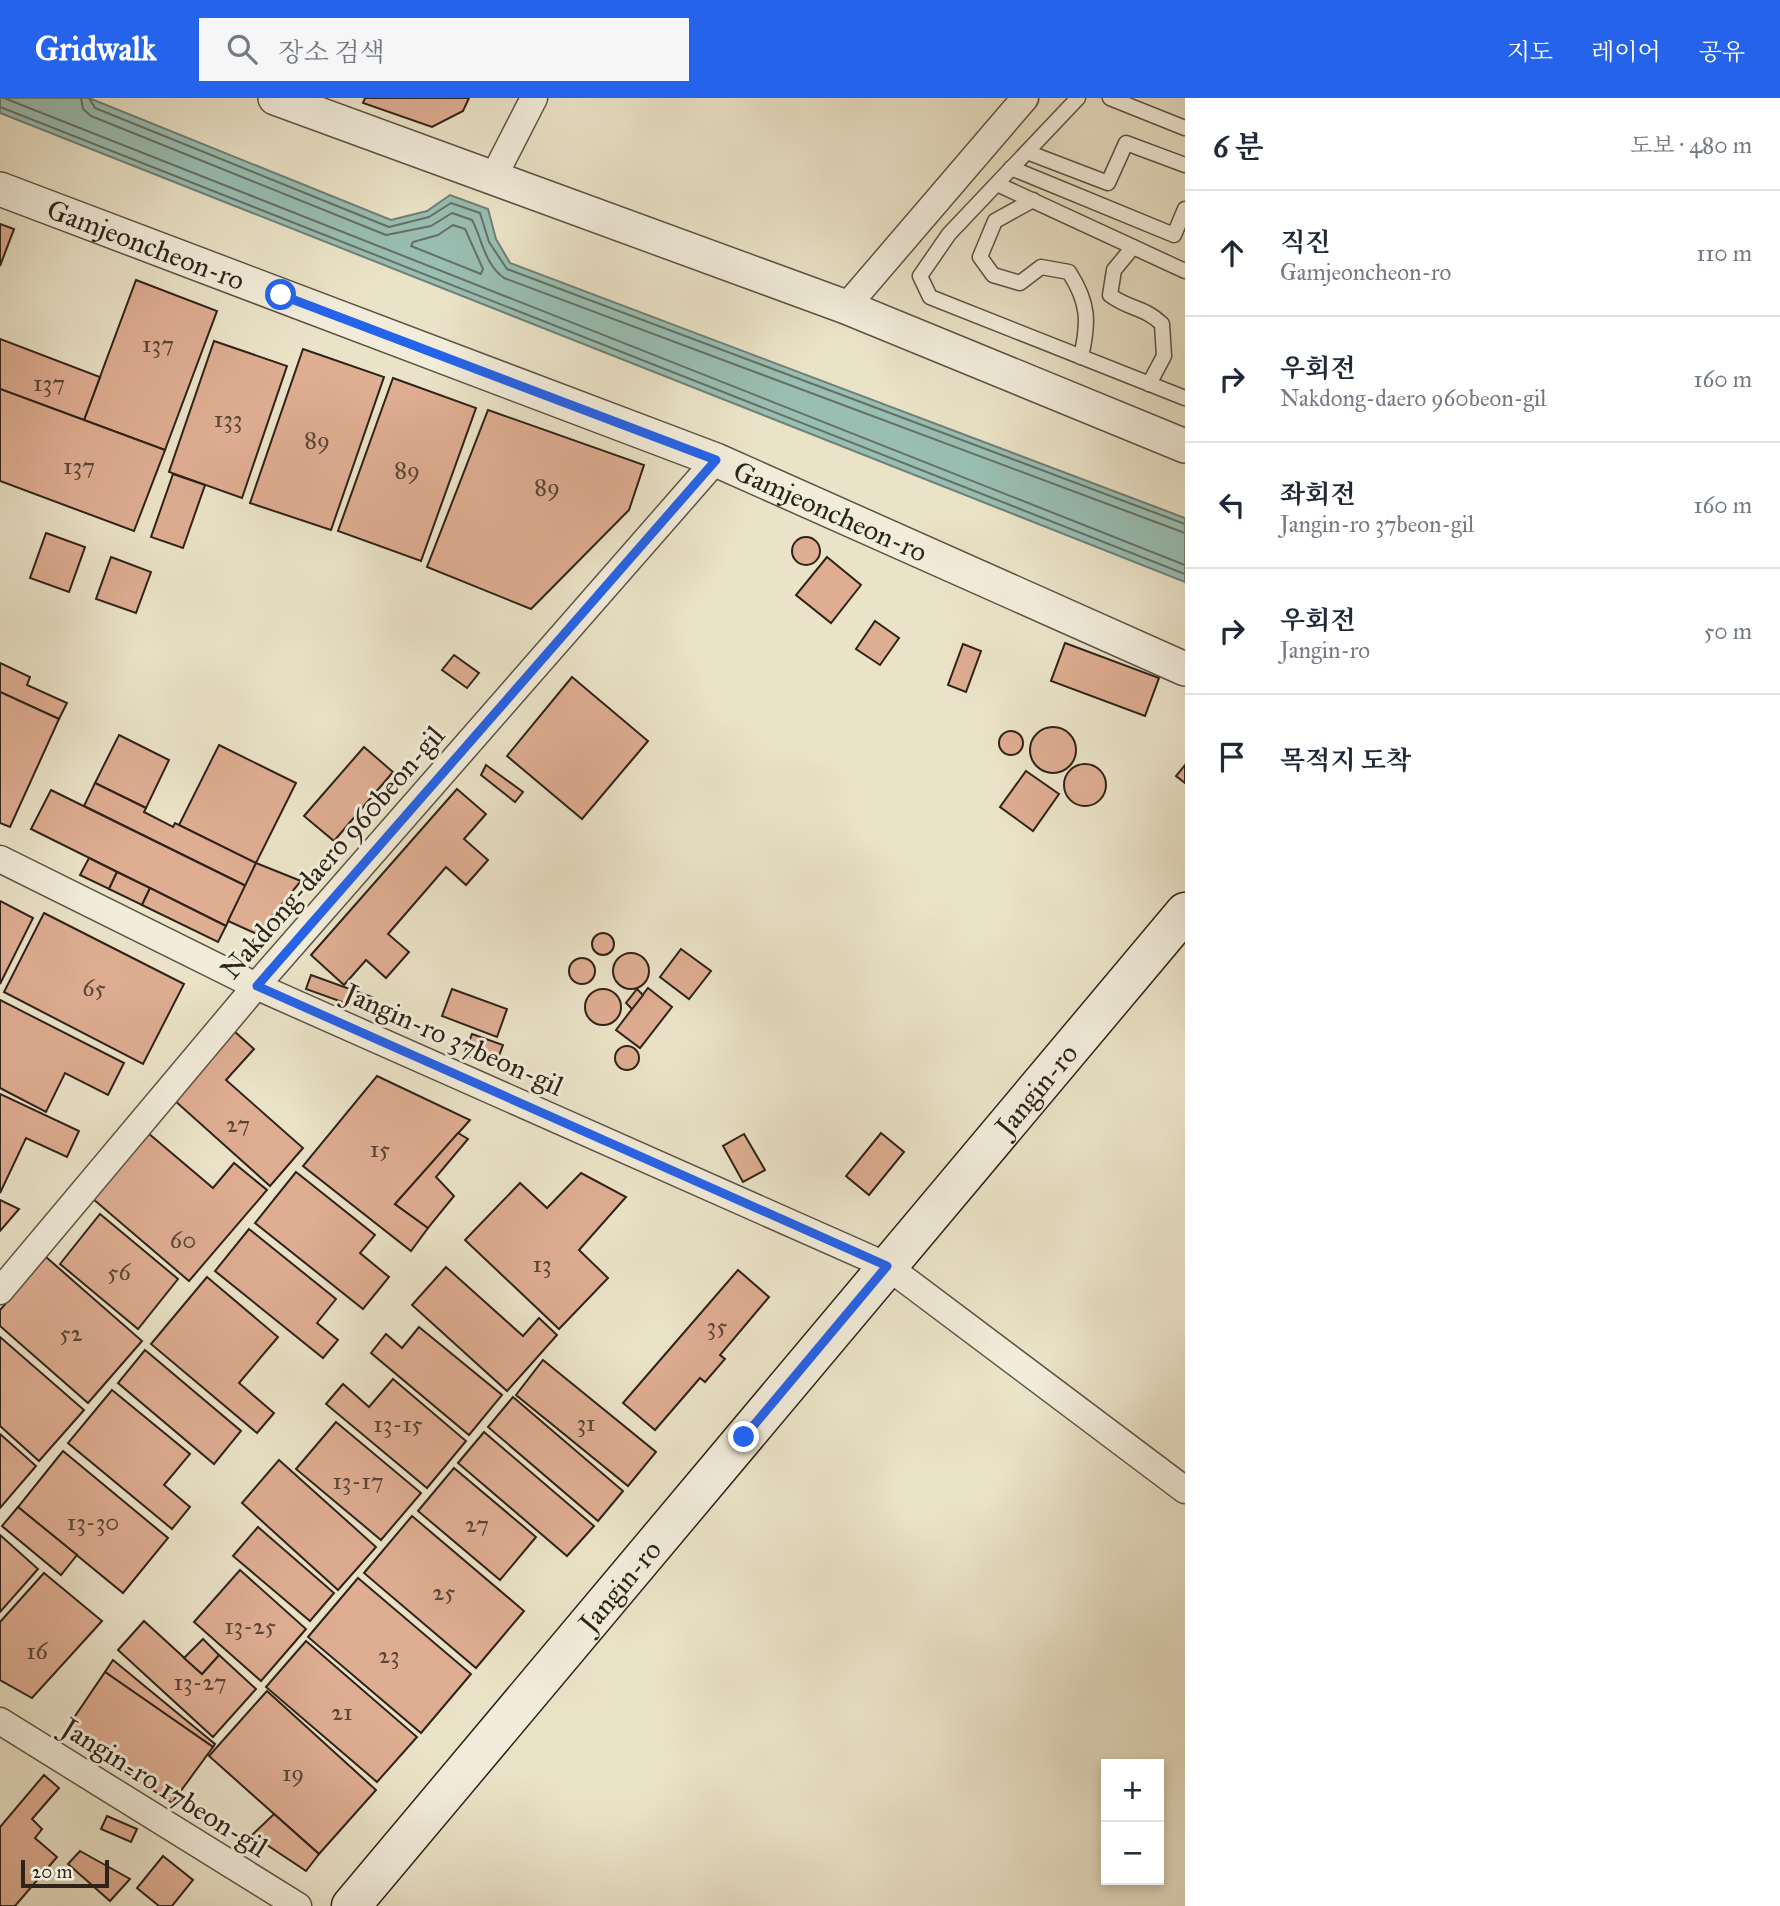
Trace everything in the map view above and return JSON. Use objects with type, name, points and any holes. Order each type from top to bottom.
[{"type":"main road","name":"Jangin-ro","points":[[351,1906],[1185,912]]},
{"type":"street","points":[[275,98],[846,307],[1185,446]]},
{"type":"street","points":[[493,178],[534,98]]},
{"type":"street","points":[[846,307],[1025,98]]},
{"type":"street","name":"Gamjeoncheon-ro","points":[[0,189],[716,460],[1185,669]]},
{"type":"street","name":"Nakdong-daero 960beon-gil","points":[[0,1291],[257,986],[716,460]]},
{"type":"street","name":"Jangin-ro 37beon-gil","points":[[0,859],[257,986],[887,1266]]},
{"type":"street","points":[[887,1266],[1185,1490]]},
{"type":"street","name":"Jangin-ro 17beon-gil","points":[[0,1721],[298,1906]]},
{"type":"lane","points":[[1078,98],[949,234],[920,276],[930,297],[1185,398]]},
{"type":"lane","points":[[1110,98],[1185,128]]},
{"type":"lane","points":[[1027,152],[1108,183],[1126,143],[1185,165]]},
{"type":"lane","points":[[1011,168],[1174,235],[1185,209]]},
{"type":"lane","points":[[997,184],[1185,271]]},
{"type":"lane","points":[[1033,200],[995,221],[980,257],[993,275],[1020,283],[1041,267],[1069,272],[1084,295],[1088,330],[1081,357]]},
{"type":"lane","points":[[1133,247],[1114,270],[1110,295],[1125,306],[1147,309],[1162,324],[1164,356],[1149,384]]},
{"type":"water","points":[[0,98],[89,98],[391,220],[427,211],[450,195],[488,209],[496,239],[510,263],[1185,518],[1185,582],[0,113]]},
{"type":"building","points":[[365,98],[469,98],[463,111],[432,127],[363,103]]},
{"type":"building","points":[[0,224],[14,229],[0,266]]},
{"type":"building","points":[[136,280],[217,311],[165,450],[84,420]]},
{"type":"building","points":[[0,339],[100,377],[84,420],[0,389]]},
{"type":"building","points":[[214,341],[287,366],[242,498],[169,472]]},
{"type":"building","points":[[303,349],[384,377],[331,530],[250,503]]},
{"type":"building","points":[[393,378],[476,408],[421,561],[338,531]]},
{"type":"building","points":[[0,389],[165,450],[134,531],[0,481]]},
{"type":"building","points":[[488,410],[644,465],[629,510],[531,609],[427,567]]},
{"type":"building","points":[[173,474],[205,485],[183,548],[151,537]]},
{"type":"building","points":[[46,533],[85,547],[69,592],[30,578]]},
{"type":"building","points":[[806,537],[816,541],[820,551],[816,561],[806,565],[796,561],[792,551],[796,541]]},
{"type":"building","points":[[111,557],[151,572],[136,613],[96,599]]},
{"type":"building","points":[[827,557],[861,585],[831,623],[796,595]]},
{"type":"building","points":[[875,621],[899,638],[880,665],[856,649]]},
{"type":"building","points":[[1065,643],[1159,678],[1145,716],[1051,681]]},
{"type":"building","points":[[963,644],[981,651],[966,692],[948,685]]},
{"type":"building","points":[[454,655],[479,673],[467,688],[442,670]]},
{"type":"building","points":[[0,663],[30,677],[27,685],[67,703],[59,719],[0,692]]},
{"type":"building","points":[[572,677],[648,741],[582,819],[507,756]]},
{"type":"building","points":[[0,692],[59,719],[10,827],[0,823]]},
{"type":"building","points":[[1053,727],[1069,734],[1076,750],[1069,766],[1053,773],[1037,766],[1030,750],[1037,734]]},
{"type":"building","points":[[1011,731],[1020,734],[1023,743],[1020,752],[1011,755],[1002,752],[999,743],[1002,734]]},
{"type":"building","points":[[119,735],[169,760],[146,808],[95,783]]},
{"type":"building","points":[[219,745],[296,783],[256,863],[179,825]]},
{"type":"building","points":[[364,747],[393,772],[334,841],[304,816]]},
{"type":"building","points":[[1085,764],[1100,770],[1106,785],[1100,800],[1085,806],[1070,800],[1064,785],[1070,770]]},
{"type":"building","points":[[486,765],[523,792],[515,802],[481,775]]},
{"type":"building","points":[[1185,765],[1185,783],[1176,776]]},
{"type":"building","points":[[1026,771],[1059,794],[1033,831],[1000,807]]},
{"type":"building","points":[[95,783],[146,808],[144,812],[173,827],[175,823],[256,863],[246,886],[84,806]]},
{"type":"building","points":[[457,789],[486,814],[464,839],[488,860],[466,885],[446,867],[388,934],[409,952],[386,978],[366,960],[344,985],[311,955]]},
{"type":"building","points":[[51,790],[246,886],[226,926],[31,829]]},
{"type":"building","points":[[89,858],[117,872],[109,889],[80,875]]},
{"type":"building","points":[[256,863],[301,881],[257,934],[228,921]]},
{"type":"building","points":[[117,872],[150,888],[142,905],[109,889]]},
{"type":"building","points":[[150,888],[226,926],[218,942],[142,905]]},
{"type":"building","points":[[0,901],[33,918],[0,984]]},
{"type":"building","points":[[44,913],[184,984],[143,1064],[4,992]]},
{"type":"building","points":[[603,933],[611,936],[614,944],[611,952],[603,955],[595,952],[592,944],[595,936]]},
{"type":"building","points":[[681,949],[711,971],[689,999],[660,977]]},
{"type":"building","points":[[631,953],[644,958],[649,971],[644,984],[631,989],[618,984],[613,971],[618,958]]},
{"type":"building","points":[[582,958],[591,962],[595,971],[591,980],[582,984],[573,980],[569,971],[573,962]]},
{"type":"building","points":[[311,975],[372,997],[367,1011],[306,989]]},
{"type":"building","points":[[648,988],[672,1007],[640,1048],[616,1030]]},
{"type":"building","points":[[452,989],[507,1009],[497,1037],[442,1016]]},
{"type":"building","points":[[603,989],[616,994],[621,1007],[616,1020],[603,1025],[590,1020],[585,1007],[590,994]]},
{"type":"building","points":[[637,989],[643,995],[632,1009],[626,1003]]},
{"type":"building","points":[[0,1000],[124,1063],[108,1095],[65,1073],[46,1112],[0,1088]]},
{"type":"building","points":[[234,1031],[254,1049],[226,1080],[303,1148],[270,1186],[174,1100]]},
{"type":"building","points":[[472,1034],[503,1045],[495,1066],[464,1055]]},
{"type":"building","points":[[627,1046],[636,1049],[639,1058],[636,1067],[627,1070],[618,1067],[615,1058],[618,1049]]},
{"type":"building","points":[[377,1076],[470,1120],[395,1204],[428,1228],[411,1251],[303,1166]]},
{"type":"building","points":[[0,1094],[79,1131],[67,1157],[26,1138],[0,1193]]},
{"type":"building","points":[[148,1133],[213,1188],[234,1163],[267,1190],[189,1281],[93,1199]]},
{"type":"building","points":[[458,1133],[468,1139],[436,1177],[454,1196],[428,1228],[395,1204]]},
{"type":"building","points":[[881,1133],[904,1152],[869,1195],[846,1176]]},
{"type":"building","points":[[744,1134],[765,1170],[743,1182],[723,1146]]},
{"type":"building","points":[[296,1172],[375,1235],[360,1253],[389,1277],[363,1309],[255,1223]]},
{"type":"building","points":[[581,1173],[626,1197],[579,1250],[608,1278],[559,1329],[465,1240],[520,1183],[547,1208]]},
{"type":"building","points":[[0,1200],[19,1209],[0,1231]]},
{"type":"building","points":[[100,1214],[178,1279],[138,1329],[60,1264]]},
{"type":"building","points":[[249,1229],[336,1299],[317,1323],[338,1340],[323,1358],[215,1271]]},
{"type":"building","points":[[46,1257],[142,1341],[88,1403],[0,1326],[0,1310]]},
{"type":"building","points":[[446,1267],[523,1336],[539,1318],[557,1335],[507,1391],[412,1305]]},
{"type":"building","points":[[738,1270],[769,1297],[720,1355],[725,1359],[705,1382],[700,1378],[655,1430],[623,1403]]},
{"type":"building","points":[[207,1277],[278,1337],[239,1383],[274,1413],[257,1433],[151,1344]]},
{"type":"building","points":[[419,1327],[502,1395],[469,1435],[371,1353],[386,1334],[402,1348]]},
{"type":"building","points":[[0,1337],[84,1410],[39,1461],[0,1426]]},
{"type":"building","points":[[145,1350],[241,1431],[214,1464],[118,1383]]},
{"type":"building","points":[[543,1360],[656,1452],[628,1486],[516,1395]]},
{"type":"building","points":[[393,1379],[466,1441],[427,1488],[326,1404],[343,1384],[369,1407]]},
{"type":"building","points":[[112,1390],[190,1454],[164,1485],[190,1507],[172,1529],[68,1443]]},
{"type":"building","points":[[513,1397],[623,1491],[598,1521],[488,1427]]},
{"type":"building","points":[[336,1422],[421,1493],[381,1540],[296,1469]]},
{"type":"building","points":[[484,1432],[594,1526],[567,1556],[458,1463]]},
{"type":"building","points":[[0,1434],[36,1466],[0,1508]]},
{"type":"building","points":[[63,1451],[168,1538],[123,1593],[18,1507]]},
{"type":"building","points":[[279,1460],[376,1547],[338,1590],[242,1503]]},
{"type":"building","points":[[454,1468],[536,1537],[500,1580],[418,1511]]},
{"type":"building","points":[[18,1507],[77,1555],[61,1575],[2,1526]]},
{"type":"building","points":[[412,1516],[524,1611],[476,1668],[364,1573]]},
{"type":"building","points":[[258,1527],[334,1593],[310,1621],[233,1556]]},
{"type":"building","points":[[0,1535],[38,1569],[0,1612]]},
{"type":"building","points":[[240,1570],[306,1629],[261,1681],[194,1622]]},
{"type":"building","points":[[44,1573],[102,1621],[32,1698],[0,1680],[0,1622]]},
{"type":"building","points":[[358,1578],[471,1674],[421,1733],[308,1637]]},
{"type":"building","points":[[144,1621],[202,1674],[219,1655],[256,1689],[213,1737],[118,1650]]},
{"type":"building","points":[[203,1639],[219,1655],[202,1674],[184,1658]]},
{"type":"building","points":[[306,1641],[417,1737],[377,1782],[266,1687]]},
{"type":"building","points":[[113,1660],[215,1744],[213,1747],[105,1672]]},
{"type":"building","points":[[105,1672],[213,1747],[172,1803],[65,1731]]},
{"type":"building","points":[[267,1691],[376,1790],[319,1854],[209,1756]]},
{"type":"building","points":[[44,1775],[59,1788],[32,1819],[42,1829],[35,1838],[57,1857],[15,1906],[0,1906],[0,1827]]},
{"type":"building","points":[[274,1814],[319,1854],[306,1871],[252,1835]]},
{"type":"building","points":[[107,1816],[137,1829],[131,1842],[101,1829]]},
{"type":"building","points":[[80,1851],[130,1879],[110,1901],[68,1864]]},
{"type":"building","points":[[163,1856],[193,1880],[172,1906],[159,1906],[137,1888]]},
{"type":"route","points":[[281,295],[716,460],[257,986],[887,1266],[744,1437]]}]
